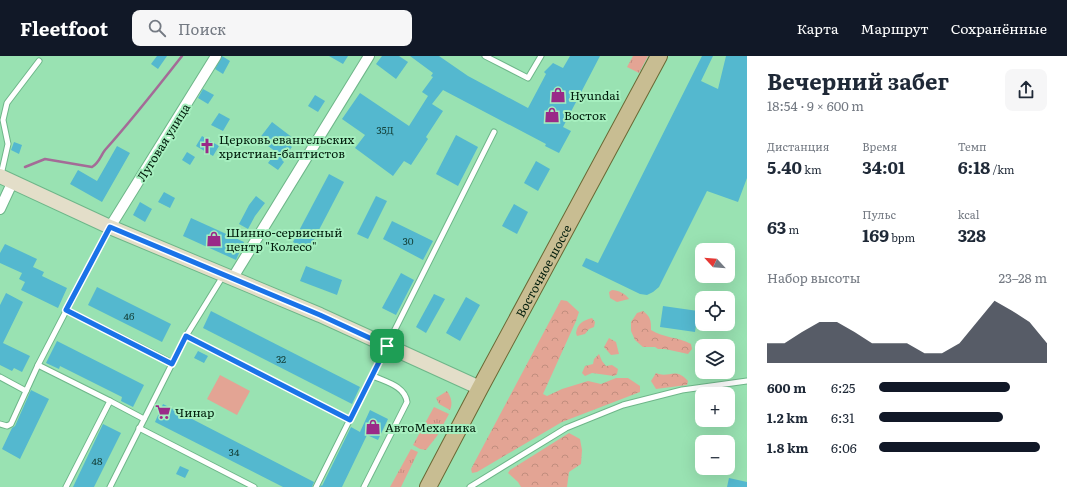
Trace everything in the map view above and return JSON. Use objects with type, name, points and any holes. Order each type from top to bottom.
[{"type":"main road","name":"Восточное шоссе","points":[[428,487],[659,56]]},
{"type":"street","name":"Луговая улица","points":[[110,227],[216,56]]},
{"type":"street","points":[[228,277],[369,56]]},
{"type":"street","points":[[0,209],[5,178],[110,227],[320,315],[480,388]]},
{"type":"lane","points":[[485,56],[528,78],[541,56]]},
{"type":"lane","points":[[5,178],[8,144],[3,120],[7,103],[39,61]]},
{"type":"lane","points":[[316,487],[373,376],[494,132]]},
{"type":"lane","points":[[0,424],[8,426],[11,424],[38,365],[110,227]]},
{"type":"lane","points":[[110,487],[186,336],[228,277]]},
{"type":"lane","points":[[66,310],[172,364]]},
{"type":"lane","points":[[186,336],[350,420]]},
{"type":"lane","points":[[38,365],[144,419]]},
{"type":"lane","points":[[364,487],[407,402],[406,395],[402,390],[373,376]]},
{"type":"lane","points":[[0,377],[26,391]]},
{"type":"lane","points":[[470,487],[566,428],[623,405],[682,390],[747,381]]},
{"type":"lane","points":[[66,487],[110,401]]},
{"type":"lane","points":[[139,428],[254,487]]},
{"type":"green space","points":[[633,56],[648,56],[639,73],[627,67]]},
{"type":"green space","points":[[612,290],[626,295],[629,299],[617,302],[610,298],[609,292]]},
{"type":"green space","points":[[561,300],[567,301],[579,312],[543,394],[547,396],[562,389],[588,381],[601,384],[616,378],[628,378],[640,386],[640,392],[562,422],[477,472],[472,473],[471,469]]},
{"type":"green space","points":[[643,311],[650,319],[651,330],[661,335],[691,344],[692,349],[688,354],[658,349],[655,347],[643,347],[635,340],[631,331],[631,322],[637,313]]},
{"type":"green space","points":[[592,318],[595,322],[594,327],[589,329],[585,334],[577,336],[576,333],[579,325],[583,321]]},
{"type":"green space","points":[[609,338],[616,342],[619,354],[611,355],[604,347]]},
{"type":"green space","points":[[599,354],[606,366],[612,365],[618,369],[617,374],[614,376],[592,373],[585,376],[582,373],[585,366],[593,364],[594,359]]},
{"type":"green space","points":[[656,373],[665,375],[676,373],[679,374],[688,381],[687,385],[656,389],[651,381]]},
{"type":"green space","points":[[220,375],[250,391],[237,415],[207,399]]},
{"type":"green space","points":[[447,391],[451,400],[450,410],[439,404],[436,398]]},
{"type":"green space","points":[[434,407],[449,414],[437,436],[426,450],[420,449],[413,445]]},
{"type":"green space","points":[[569,433],[580,439],[582,450],[581,464],[569,472],[567,487],[521,487],[518,482],[508,473],[510,470]]},
{"type":"green space","points":[[411,449],[418,452],[401,487],[390,487]]},
{"type":"building","points":[[157,56],[167,56],[158,69],[151,64]]},
{"type":"building","points":[[222,56],[230,61],[223,74],[215,69]]},
{"type":"building","points":[[329,56],[348,56],[343,64]]},
{"type":"building","points":[[382,56],[399,56],[408,62],[396,79],[376,64]]},
{"type":"building","points":[[410,56],[439,56],[468,76],[528,108],[546,74],[544,72],[553,63],[563,68],[570,56],[600,56],[563,127],[571,131],[559,153],[545,146],[546,144],[443,90],[432,104],[443,111],[426,137],[428,139],[411,165],[404,161],[393,176],[355,148],[365,135],[342,119],[360,93],[409,126],[428,96],[422,92],[433,77],[431,76],[433,73]]},
{"type":"building","points":[[702,56],[713,56],[701,81],[718,89],[726,56],[747,56],[747,178],[738,202],[707,191],[659,287],[647,295],[640,294],[582,266],[586,258],[598,263]]},
{"type":"building","points":[[203,89],[214,95],[208,104],[198,98]]},
{"type":"building","points":[[315,95],[325,101],[318,112],[308,106]]},
{"type":"building","points":[[219,113],[230,119],[223,131],[211,125]]},
{"type":"building","points":[[272,122],[293,138],[288,144],[292,147],[282,160],[284,162],[278,170],[268,163],[276,152],[259,139]]},
{"type":"building","points":[[456,135],[478,147],[458,186],[436,174]]},
{"type":"building","name":"Церковь евангельских христиан-баптистов","points":[[202,136],[219,146],[213,156],[196,146]]},
{"type":"building","points":[[14,142],[22,145],[19,154],[11,150]]},
{"type":"building","points":[[117,146],[130,153],[102,202],[70,184],[78,170],[97,181]]},
{"type":"building","points":[[187,152],[195,157],[190,165],[182,160]]},
{"type":"building","points":[[536,161],[550,169],[538,191],[524,183]]},
{"type":"building","points":[[329,174],[344,182],[308,251],[293,242]]},
{"type":"building","points":[[164,192],[175,198],[170,208],[158,202]]},
{"type":"building","points":[[256,196],[265,203],[255,216],[248,229],[239,224],[249,205]]},
{"type":"building","points":[[376,196],[387,201],[368,239],[357,234]]},
{"type":"building","points":[[140,202],[152,209],[145,222],[133,215]]},
{"type":"building","points":[[514,204],[528,212],[517,234],[502,226]]},
{"type":"building","name":"Шинно-сервисный центр \"Колесо\"","points":[[191,218],[244,242],[236,260],[183,236]]},
{"type":"building","points":[[392,221],[433,241],[423,260],[383,239]]},
{"type":"building","points":[[5,244],[37,259],[33,267],[44,272],[42,276],[67,288],[58,308],[21,290],[25,282],[19,279],[22,273],[0,263],[0,253]]},
{"type":"building","points":[[306,266],[342,280],[337,295],[300,281]]},
{"type":"building","points":[[401,273],[414,280],[396,315],[382,308]]},
{"type":"building","points":[[97,287],[171,324],[162,342],[88,305]]},
{"type":"building","points":[[6,293],[23,302],[3,343],[30,356],[22,372],[14,368],[12,371],[0,365],[0,305]]},
{"type":"building","points":[[434,294],[445,299],[426,333],[416,327]]},
{"type":"building","points":[[466,297],[480,305],[460,341],[446,333]]},
{"type":"building","points":[[663,306],[695,311],[695,332],[660,327]]},
{"type":"building","points":[[211,311],[360,387],[352,404],[203,328]]},
{"type":"building","points":[[57,341],[144,385],[133,407],[121,401],[122,397],[60,366],[59,369],[46,363]]},
{"type":"building","points":[[198,351],[208,356],[204,363],[194,358]]},
{"type":"building","points":[[31,390],[49,399],[20,459],[2,449],[12,428],[15,426]]},
{"type":"building","points":[[163,404],[314,482],[312,487],[283,487],[155,422]]},
{"type":"building","points":[[370,410],[388,419],[378,440],[367,435],[342,487],[320,487],[321,485],[322,486],[351,427],[360,432]]},
{"type":"building","points":[[103,424],[121,433],[94,487],[73,487]]},
{"type":"building","points":[[180,466],[189,470],[185,478],[176,474]]},
{"type":"building","points":[[729,478],[747,482],[747,487],[727,487]]},
{"type":"waterway","points":[[25,167],[45,159],[92,167],[135,116],[182,56]]},
{"type":"place","name":"Hyundai","points":[[558,95]]},
{"type":"place","name":"Восток","points":[[552,115]]},
{"type":"place","name":"Церковь евангельских христиан-баптистов","points":[[207,146]]},
{"type":"place","name":"Шинно-сервисный центр \"Колесо\"","points":[[214,239]]},
{"type":"place","name":"Чинар","points":[[163,412]]},
{"type":"place","name":"АвтоМеханика","points":[[373,427]]},
{"type":"route","points":[[110,227],[320,315],[387,346],[350,420],[186,336],[172,364],[66,310],[110,227]]}]
